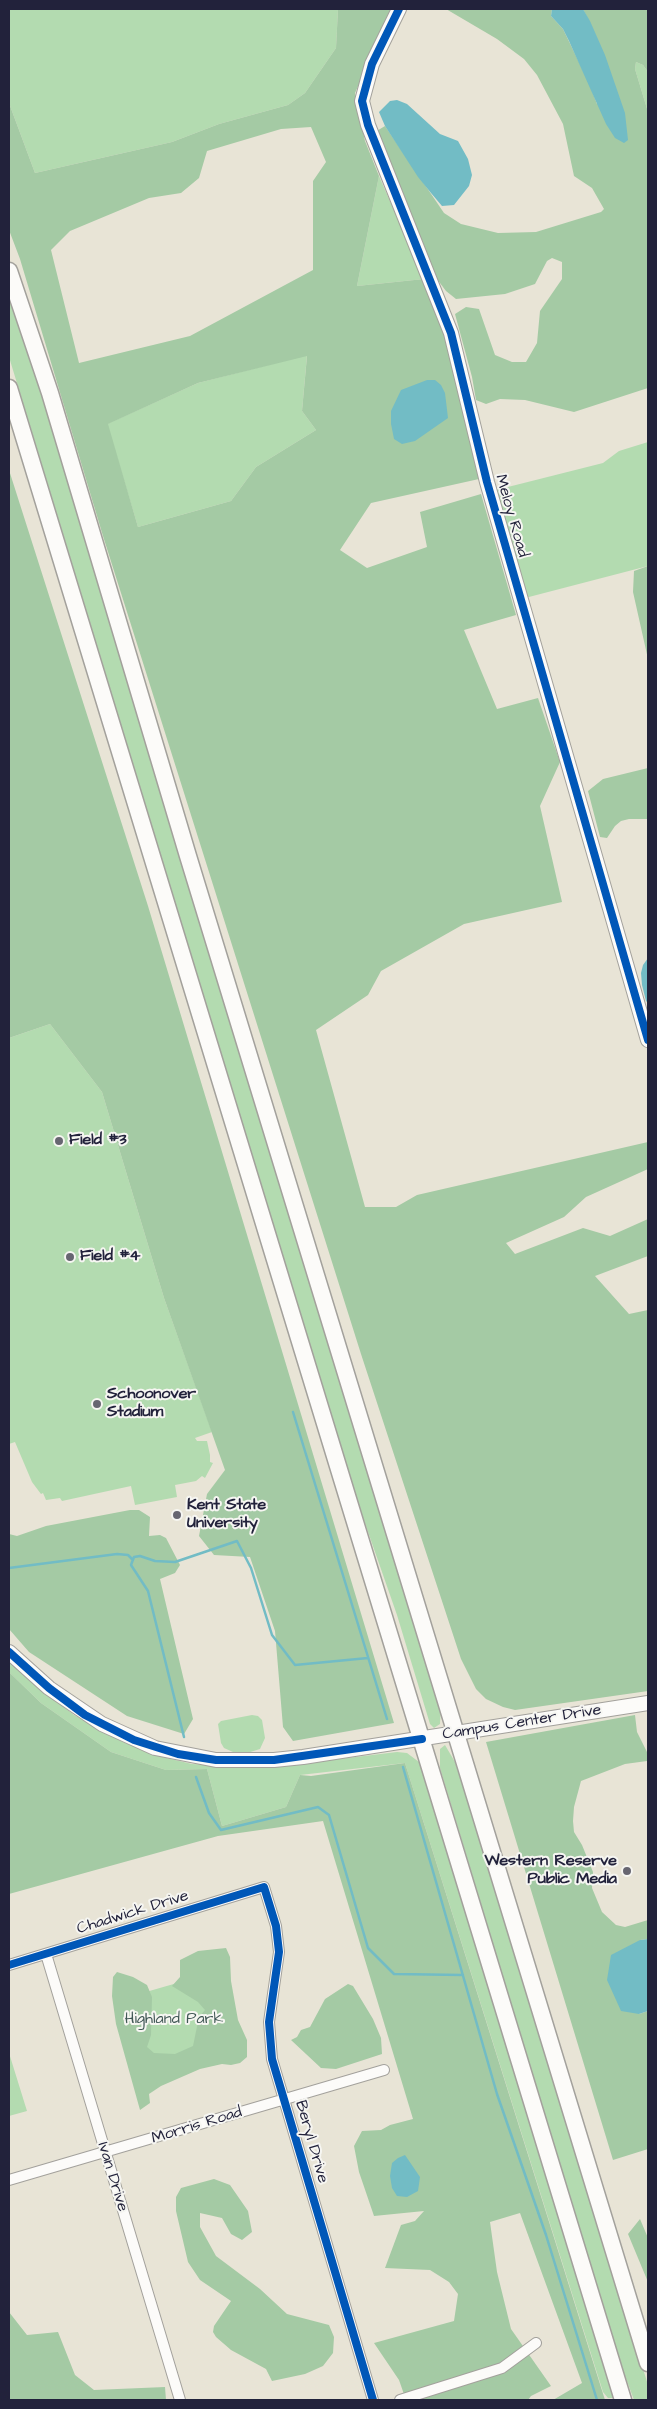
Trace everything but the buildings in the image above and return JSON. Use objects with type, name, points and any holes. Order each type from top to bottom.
[{"type":"main road","points":[[9,271],[50,392],[200,894],[648,2363]]},
{"type":"main road","points":[[9,388],[623,2400]]},
{"type":"street","name":"Meloy Road","points":[[399,9],[372,64],[362,102],[368,126],[451,333],[485,473],[648,1040]]},
{"type":"street","name":"Campus Center Drive","points":[[9,1652],[49,1688],[85,1715],[134,1740],[178,1754],[216,1760],[274,1760],[648,1704]]},
{"type":"street","name":"Chadwick Drive","points":[[9,1965],[264,1888]]},
{"type":"street","name":"Beryl Drive","points":[[264,1888],[276,1926],[279,1952],[269,2022],[270,2049],[373,2400]]},
{"type":"street","name":"Ivan Drive","points":[[46,1954],[180,2400]]},
{"type":"street","name":"Morris Road","points":[[9,2180],[384,2070]]},
{"type":"street","points":[[400,2400],[502,2368],[536,2343]]},
{"type":"green space","points":[[9,9],[338,9],[336,48],[305,93],[288,105],[219,124],[172,142],[35,173],[9,103]]},
{"type":"green space","points":[[338,9],[392,9],[355,93],[365,141],[379,176],[357,286],[424,279],[444,332],[479,479],[371,503],[340,550],[367,568],[427,547],[420,512],[481,494],[516,615],[464,630],[497,709],[538,698],[560,762],[540,806],[562,902],[464,924],[381,971],[368,995],[316,1030],[365,1207],[396,1207],[417,1195],[648,1142],[648,1169],[586,1197],[564,1217],[506,1243],[515,1254],[583,1228],[610,1236],[648,1219],[648,1256],[595,1276],[629,1314],[648,1310],[648,1691],[515,1710],[486,1699],[476,1689],[461,1659],[361,1354],[103,536],[20,259],[9,230],[9,103],[35,173],[172,142],[219,124],[288,105],[305,93],[336,48]],"holes":[[[311,127],[326,162],[313,181],[313,270],[190,336],[79,363],[51,250],[70,231],[149,198],[181,193],[199,178],[207,151],[281,129]],[[307,356],[302,411],[316,430],[256,467],[231,501],[138,527],[108,424],[198,383]]]},
{"type":"green space","points":[[446,9],[552,9],[551,16],[563,29],[597,104],[596,36],[583,9],[648,9],[648,72],[643,65],[636,62],[635,69],[648,112],[648,388],[574,412],[525,400],[500,399],[486,404],[476,400],[472,377],[455,314],[466,307],[479,309],[495,355],[512,362],[526,362],[537,343],[540,311],[562,279],[562,262],[552,258],[547,261],[535,284],[505,294],[456,299],[446,291],[437,279],[375,132],[385,126],[444,213],[461,224],[498,233],[536,232],[601,212],[604,209],[592,188],[574,176],[563,124],[537,75],[524,59],[497,39]]},
{"type":"green space","points":[[636,62],[643,65],[648,72],[648,112],[635,69]]},
{"type":"green space","points":[[379,176],[424,279],[357,286]]},
{"type":"green space","points":[[9,293],[41,390],[441,1707],[440,1724],[434,1728],[430,1724],[397,1615],[359,1506],[9,357]]},
{"type":"green space","points":[[307,355],[302,411],[316,430],[256,467],[231,501],[138,527],[107,424],[198,383]]},
{"type":"green space","points":[[648,442],[648,566],[525,598],[496,490],[603,463],[619,451]]},
{"type":"green space","points":[[9,470],[148,906],[394,1723],[293,1741],[283,1727],[275,1631],[250,1557],[214,1555],[199,1536],[207,1494],[225,1470],[164,1298],[102,1092],[50,1024],[9,1038]]},
{"type":"green space","points":[[648,566],[648,659],[633,592],[634,571]]},
{"type":"green space","points":[[648,768],[648,819],[621,821],[607,838],[600,837],[588,791],[603,779]]},
{"type":"green space","points":[[50,1024],[102,1092],[164,1298],[212,1432],[195,1438],[197,1441],[207,1441],[210,1462],[213,1463],[205,1478],[202,1476],[196,1481],[175,1485],[177,1497],[135,1505],[131,1486],[62,1501],[60,1498],[46,1500],[43,1493],[41,1494],[32,1482],[15,1442],[9,1444],[9,1038]]},
{"type":"green space","points":[[130,1510],[139,1510],[150,1517],[149,1536],[160,1535],[166,1538],[180,1565],[175,1573],[160,1579],[193,1719],[184,1734],[127,1716],[29,1652],[9,1629],[9,1534],[17,1536],[46,1526]]},
{"type":"green space","points":[[9,1661],[30,1681],[74,1715],[123,1742],[158,1756],[192,1764],[264,1768],[397,1752],[407,1753],[419,1762],[614,2398],[608,2398],[603,2392],[405,1763],[300,1775],[286,1807],[222,1826],[207,1769],[166,1770],[111,1752],[41,1703],[9,1672]]},
{"type":"green space","points":[[9,1672],[41,1703],[111,1752],[166,1770],[207,1769],[222,1826],[286,1807],[300,1775],[311,1776],[405,1763],[605,2400],[553,2400],[582,2383],[520,2213],[490,2222],[497,2272],[511,2329],[551,2386],[531,2396],[528,2400],[406,2400],[399,2380],[374,2343],[454,2321],[458,2294],[449,2282],[430,2270],[385,2268],[401,2225],[415,2221],[424,2211],[374,2216],[359,2172],[354,2146],[362,2131],[381,2130],[390,2125],[413,2119],[323,1821],[218,1836],[9,1894]]},
{"type":"green space","points":[[252,1715],[258,1716],[262,1720],[265,1738],[260,1749],[247,1753],[233,1752],[224,1748],[221,1743],[218,1724],[221,1721]]},
{"type":"green space","points":[[635,1715],[637,1732],[648,1754],[647,1761],[625,1764],[581,1781],[574,1807],[573,1821],[574,1832],[582,1845],[593,1872],[592,1888],[602,1912],[616,1925],[625,1927],[648,1920],[648,1939],[640,1940],[639,2014],[648,2011],[648,2149],[613,2160],[486,1742]]},
{"type":"green space","points":[[445,1745],[455,1762],[509,1931],[648,2385],[648,2400],[634,2400],[615,2349],[440,1768],[440,1749]]},
{"type":"green space","points":[[226,1948],[230,1957],[231,1981],[238,2020],[247,2040],[247,2057],[240,2063],[222,2064],[200,2069],[161,2086],[149,2094],[150,2103],[140,2110],[116,2024],[112,1996],[113,1977],[117,1972],[133,1977],[147,1985],[152,1997],[151,2035],[147,2047],[154,2053],[175,2054],[193,2046],[199,2017],[205,2010],[198,2002],[172,1986],[180,1977],[180,1960],[198,1951]]},
{"type":"green space","name":"Highland Park","points":[[191,1979],[211,2003],[200,2058],[162,2064],[143,2051],[139,1994]]},
{"type":"green space","points":[[348,1984],[353,1986],[373,2019],[381,2038],[382,2054],[336,2069],[321,2068],[291,2040],[297,2037],[301,2030],[310,2027],[325,1999]]},
{"type":"green space","points":[[9,2053],[27,2111],[9,2116]]},
{"type":"green space","points":[[214,2179],[230,2185],[248,2211],[252,2232],[242,2240],[231,2234],[222,2218],[200,2213],[200,2227],[216,2256],[260,2289],[287,2314],[329,2325],[334,2337],[333,2353],[323,2366],[305,2374],[272,2381],[266,2369],[231,2350],[213,2332],[214,2326],[231,2301],[200,2280],[188,2262],[176,2211],[176,2197],[181,2188]]},
{"type":"green space","points":[[640,2219],[648,2238],[648,2282],[628,2234]]},
{"type":"green space","points":[[9,2312],[27,2335],[58,2332],[75,2375],[94,2390],[165,2387],[166,2400],[9,2400]]},
{"type":"water","points":[[552,9],[583,9],[590,21],[605,55],[625,113],[628,140],[624,143],[615,138],[606,124],[563,29],[551,16]]},
{"type":"water","points":[[397,100],[407,104],[440,134],[458,141],[468,159],[472,175],[469,186],[454,205],[442,206],[418,177],[385,126],[379,112],[390,101]]},
{"type":"water","points":[[427,380],[435,380],[441,385],[445,393],[448,418],[415,441],[402,444],[394,439],[391,411],[401,390]]},
{"type":"water","points":[[648,958],[648,1003],[642,985],[641,973],[643,965]]},
{"type":"water","points":[[648,1939],[648,2011],[639,2014],[621,2011],[607,1980],[611,1955],[640,1940]]},
{"type":"water","points":[[405,2155],[420,2177],[418,2191],[407,2197],[397,2196],[392,2188],[390,2176],[392,2163]]},
{"type":"waterway","points":[[293,1412],[387,1719]]},
{"type":"waterway","points":[[184,1737],[148,1591],[131,1565],[134,1557],[140,1556],[155,1561],[175,1562],[237,1541],[251,1568],[272,1635],[295,1665],[368,1658]]},
{"type":"waterway","points":[[9,1568],[117,1554],[128,1555],[133,1560]]},
{"type":"waterway","points":[[403,1767],[497,2094],[546,2235],[597,2400]]},
{"type":"waterway","points":[[196,1777],[209,1813],[221,1830],[318,1807],[329,1815],[368,1948],[394,1974],[463,1975]]},
{"type":"cycle path","points":[[399,9],[372,64],[362,101],[368,125],[451,333],[487,482],[648,1040]]},
{"type":"cycle path","points":[[9,1652],[49,1688],[85,1715],[134,1740],[178,1754],[216,1760],[274,1760],[422,1739]]},
{"type":"cycle path","points":[[9,1965],[264,1887],[276,1926],[279,1952],[269,2022],[272,2059],[373,2400]]},
{"type":"place","name":"Field #3","points":[[59,1141]]},
{"type":"place","name":"Field #4","points":[[70,1257]]},
{"type":"place","name":"Schoonover Stadium","points":[[97,1404]]},
{"type":"place","name":"Kent State University","points":[[177,1515]]},
{"type":"place","name":"Western Reserve Public Media","points":[[627,1871]]}]
